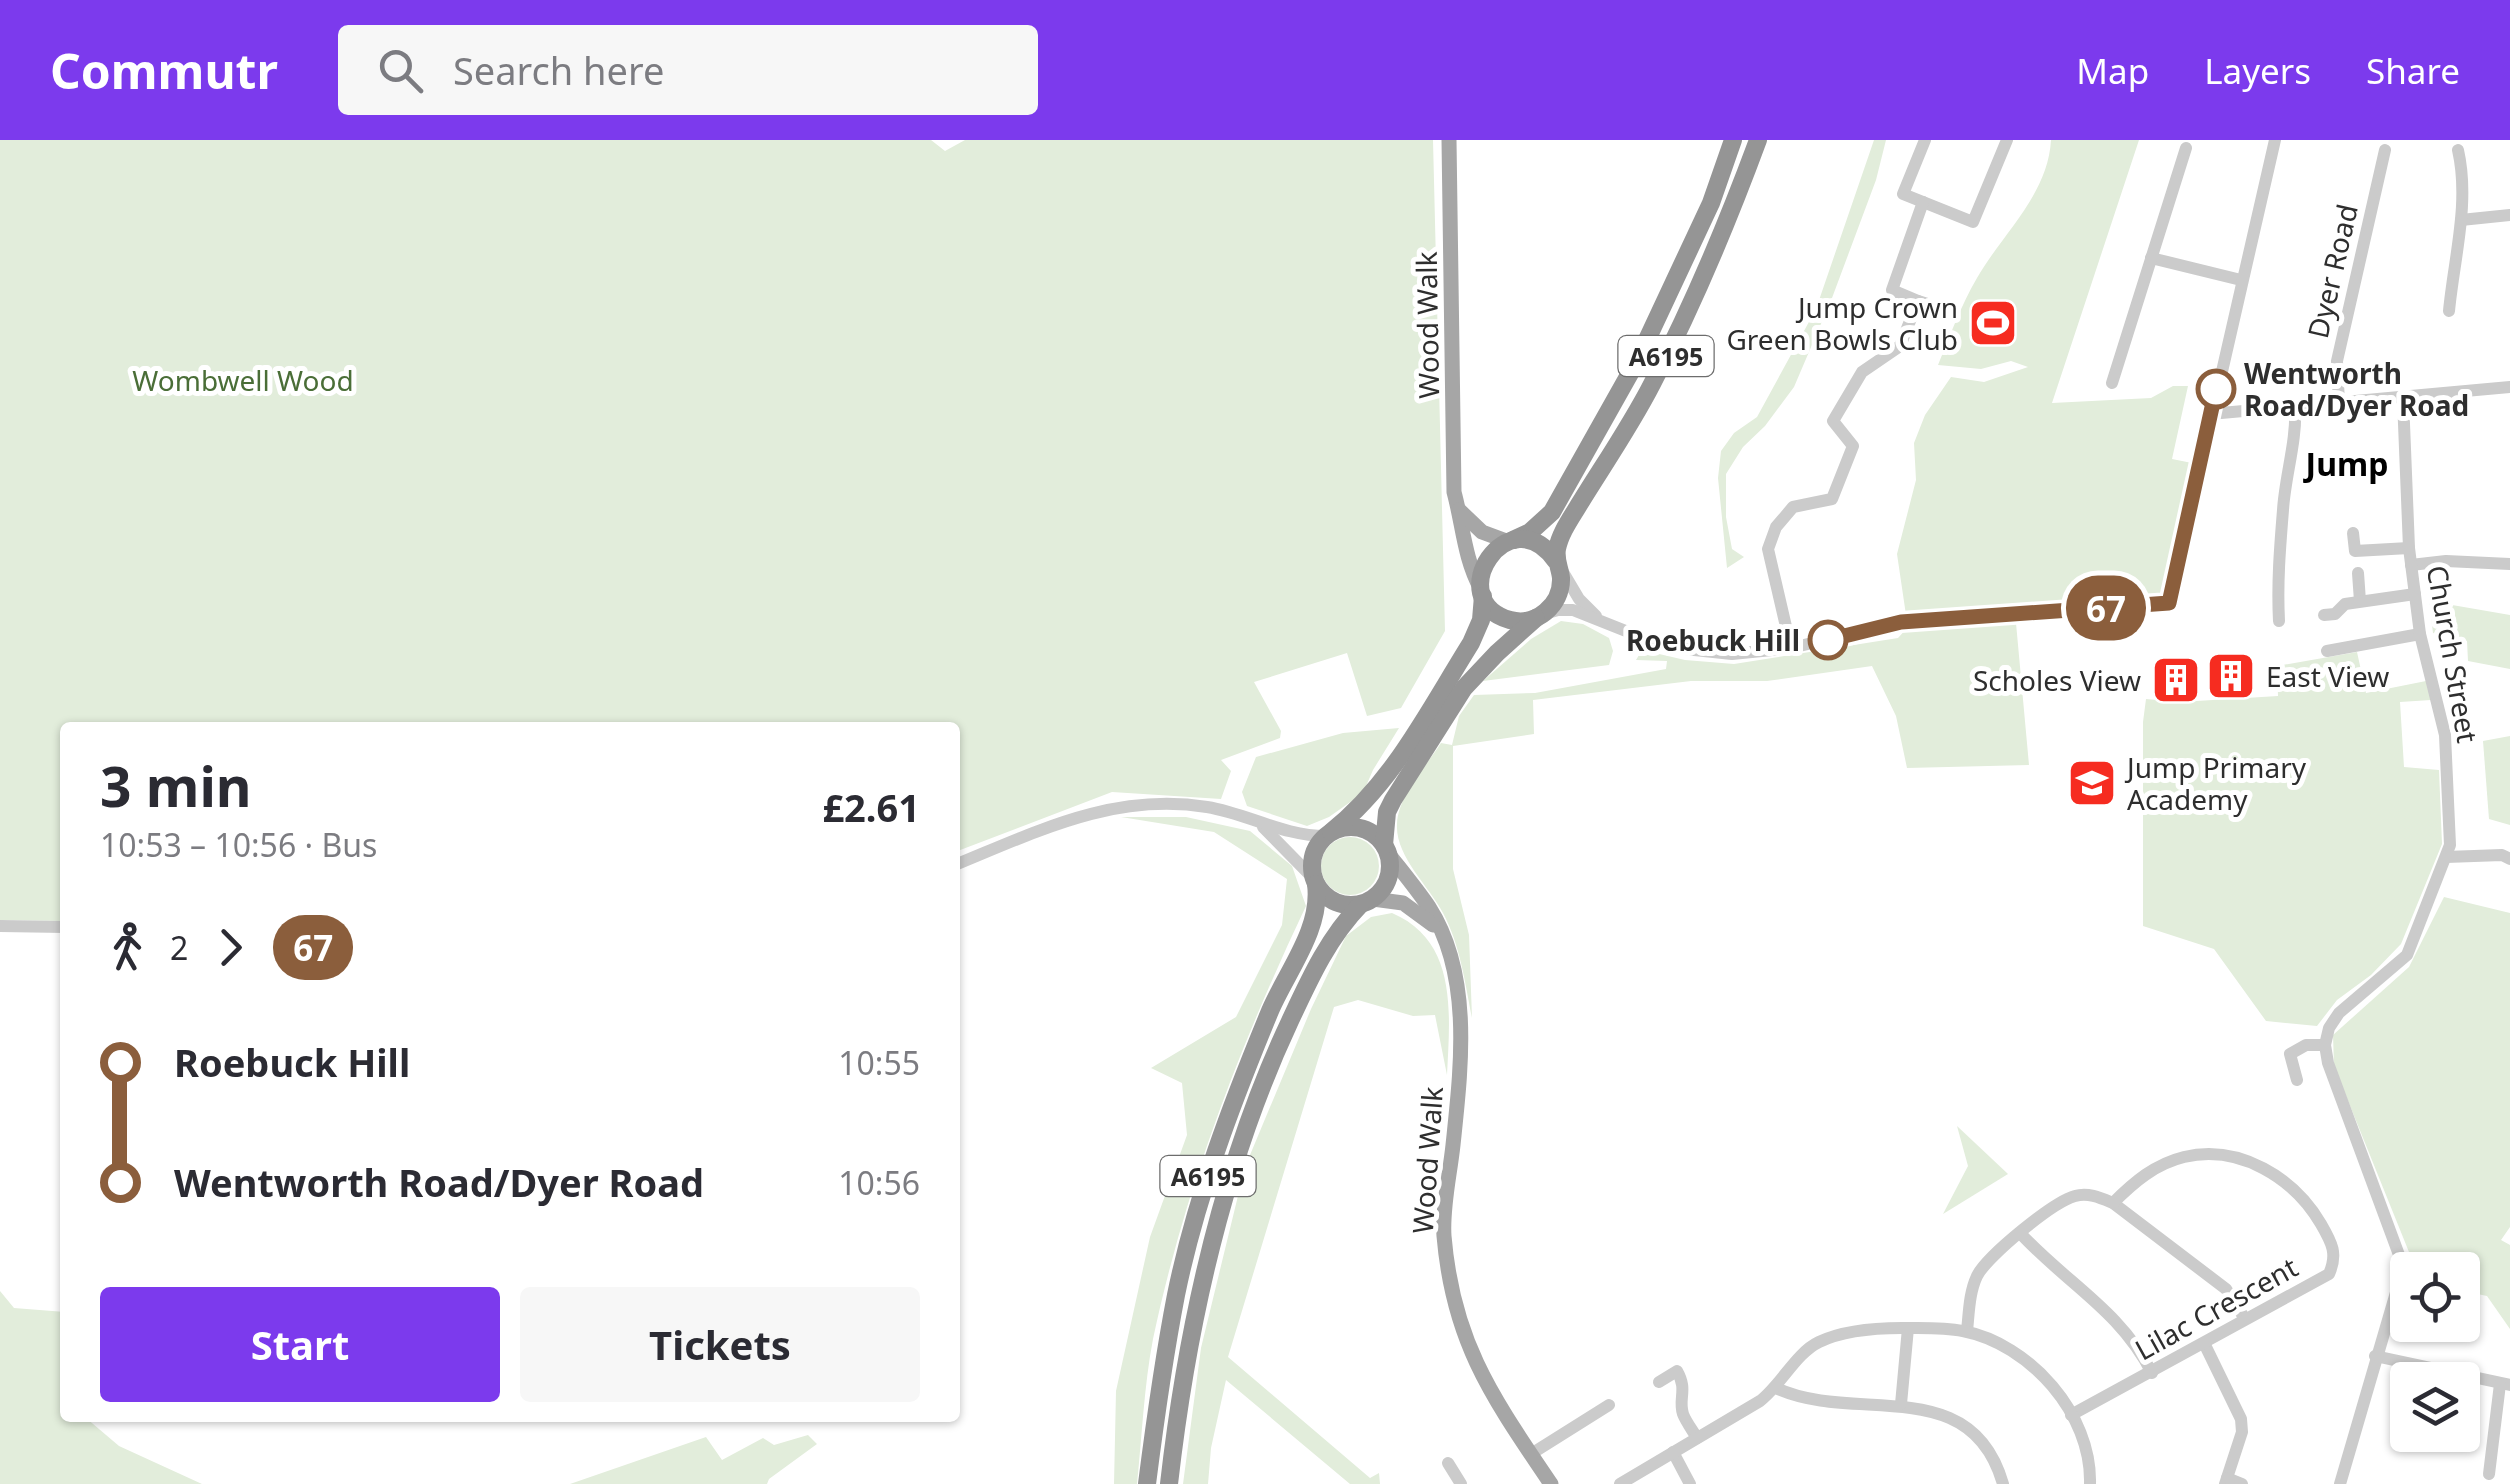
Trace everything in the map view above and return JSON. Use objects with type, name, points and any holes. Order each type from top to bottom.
[{"type":"highway","name":"A6195","points":[[1147,1484],[1177,1292],[1202,1194],[1238,1088],[1319,904],[1312,860],[1329,834],[1360,809],[1384,781],[1471,643],[1481,620],[1486,560],[1510,541],[1530,532],[1552,512],[1638,359],[1711,203],[1733,140]]},
{"type":"highway","name":"A6195","points":[[1168,1484],[1178,1404],[1205,1268],[1239,1152],[1276,1051],[1328,942],[1367,901],[1381,892],[1390,873],[1385,822],[1393,800],[1464,688],[1496,652],[1559,594],[1557,563],[1562,533],[1650,388],[1692,302],[1758,140]]},
{"type":"highway","points":[[1510,541],[1538,544],[1557,563]]},
{"type":"highway","points":[[1482,593],[1494,611],[1510,620],[1538,617]]},
{"type":"highway","points":[[1329,834],[1342,828],[1366,830],[1386,849]]},
{"type":"highway","points":[[1315,882],[1335,902],[1367,901]]},
{"type":"main road","name":"Wood Walk","points":[[1450,140],[1454,492],[1459,527],[1482,593]]},
{"type":"main road","points":[[1459,510],[1482,532],[1510,541]]},
{"type":"main road","name":"Wood Walk","points":[[1386,849],[1430,908],[1442,935],[1461,1020],[1458,1102],[1444,1232],[1454,1302],[1473,1361],[1514,1434],[1551,1484]]},
{"type":"main road","points":[[1367,901],[1403,903],[1429,919],[1442,935]]},
{"type":"street","points":[[1925,140],[1903,194],[1973,222],[2007,140]]},
{"type":"street","points":[[1538,617],[1566,609],[1666,648],[1732,654],[1791,648],[1901,622],[2169,603],[2275,140]]},
{"type":"street","points":[[2112,383],[2186,148]]},
{"type":"street","name":"Dyer Road","points":[[2339,404],[2336,361],[2385,150]]},
{"type":"street","points":[[2449,311],[2461,220],[2462,172],[2458,150]]},
{"type":"street","points":[[1923,202],[1892,290],[1946,310]]},
{"type":"street","points":[[2461,220],[2510,215]]},
{"type":"street","points":[[2151,258],[2241,280]]},
{"type":"street","points":[[1791,648],[1768,548],[1776,527],[1793,507],[1832,499],[1853,446],[1833,421],[1862,372],[1900,346],[1918,301]]},
{"type":"street","points":[[2210,414],[2510,387]]},
{"type":"street","name":"Church Street","points":[[2326,1046],[2329,1028],[2339,1013],[2407,954],[2450,845],[2445,735],[2420,634],[2409,548],[2403,399]]},
{"type":"street","points":[[2279,621],[2272,573],[2283,534],[2282,512],[2296,407]]},
{"type":"street","points":[[2354,534],[2355,550],[2409,548]]},
{"type":"street","points":[[1557,563],[1572,590],[1601,621]]},
{"type":"street","points":[[2411,565],[2510,564]]},
{"type":"street","points":[[2358,573],[2360,601]]},
{"type":"street","points":[[2324,615],[2335,614],[2345,604],[2415,594]]},
{"type":"street","points":[[2327,652],[2420,634]]},
{"type":"street","points":[[960,864],[1066,820],[1139,803],[1205,806],[1302,835],[1329,834]]},
{"type":"street","points":[[1260,824],[1315,882]]},
{"type":"street","points":[[2446,857],[2502,855],[2510,859]]},
{"type":"street","points":[[0,926],[60,927]]},
{"type":"street","points":[[2298,1080],[2290,1054],[2306,1045],[2326,1046],[2328,1063],[2402,1263],[2340,1484]]},
{"type":"street","name":"Lilac Crescent","points":[[2071,1415],[2329,1274],[2333,1265],[2332,1242],[2308,1202],[2290,1184],[2249,1163],[2203,1155],[2185,1157],[2144,1174],[2114,1204]]},
{"type":"street","points":[[1967,1331],[1976,1278],[1986,1261],[2062,1202],[2078,1195],[2098,1196],[2114,1204],[2226,1289],[2245,1319]]},
{"type":"street","points":[[2020,1233],[2047,1262],[2090,1294],[2119,1323],[2152,1373]]},
{"type":"street","points":[[1901,1404],[1908,1328]]},
{"type":"street","points":[[1620,1484],[1776,1388],[1816,1343],[1858,1331],[1908,1328],[1967,1331],[2014,1352],[2036,1369],[2071,1415],[2084,1444],[2090,1484]]},
{"type":"street","points":[[2204,1344],[2241,1419],[2242,1432],[2226,1481],[2242,1484]]},
{"type":"street","points":[[2375,1356],[2505,1384],[2489,1474]]},
{"type":"street","points":[[1658,1382],[1679,1373],[1685,1386],[1681,1410],[1698,1438]]},
{"type":"street","points":[[1776,1388],[1847,1404],[1901,1404],[1950,1418],[1984,1443],[1997,1462],[2003,1484]]},
{"type":"street","points":[[1531,1454],[1609,1405]]},
{"type":"street","points":[[1673,1452],[1690,1484]]},
{"type":"street","points":[[1448,1463],[1461,1484]]},
{"type":"green space","name":"Wombwell Wood","points":[[0,140],[931,140],[945,151],[965,140],[1433,140],[1445,631],[1401,708],[1367,716],[1347,653],[1254,682],[1281,731],[1280,738],[1221,760],[1231,771],[1221,799],[1112,792],[960,850],[960,722],[60,722],[60,921],[0,920]]},
{"type":"green space","points":[[1874,140],[1886,140],[1876,180],[1794,387],[1765,426],[1743,447],[1726,474],[1726,517],[1732,549],[1744,557],[1727,568],[1718,478],[1721,451],[1734,433],[1757,417],[1816,309]]},
{"type":"green space","points":[[2051,140],[2139,140],[2052,403],[2151,398],[2173,386],[2188,386],[2172,459],[2192,463],[2161,594],[1906,615],[1897,554],[1916,480],[1914,443],[1925,415],[1951,377],[1984,382],[2028,367],[2011,361],[1981,369],[1938,365],[1977,278],[2042,179]]},
{"type":"green space","points":[[2429,601],[2510,615],[2510,669],[2468,661],[2467,641],[2433,633]]},
{"type":"green space","points":[[1561,621],[1583,624],[1609,638],[1613,651],[1609,665],[1483,681],[1531,639]]},
{"type":"green space","points":[[2016,623],[2029,765],[1907,768],[1896,716],[1872,666],[1767,681],[1691,681],[1533,700],[1534,734],[1453,746],[1453,869],[1469,935],[1472,1018],[1449,925],[1401,848],[1397,824],[1407,792],[1441,743],[1452,745],[1459,716],[1474,695],[1535,693],[1666,669],[1667,661],[1636,660],[1642,650],[1685,660],[1734,664],[1898,638],[1908,627]]},
{"type":"green space","points":[[2357,652],[2366,693],[2426,681],[2431,700],[2400,702],[2404,767],[2439,770],[2442,844],[2401,944],[2371,975],[2337,1000],[2317,1026],[2266,1021],[2214,949],[2143,926],[2146,699],[2180,702],[2278,696],[2277,666]]},
{"type":"green space","points":[[1399,728],[1363,793],[1329,817],[1307,826],[1247,806],[1242,792],[1256,757],[1343,733]]},
{"type":"green space","points":[[2510,736],[2510,825],[2489,819],[2483,741]]},
{"type":"green space","points":[[1121,817],[1186,817],[1250,831],[1292,866],[1306,906],[1237,1064],[1181,1227],[1153,1339],[1137,1484],[1114,1484],[1116,1391],[1150,1237],[1187,1135],[1182,1083],[1151,1068],[1236,1017],[1282,925],[1287,879],[1214,832]]},
{"type":"green space","points":[[1350,837],[1371,845],[1379,866],[1371,887],[1350,895],[1329,887],[1321,866],[1329,845]]},
{"type":"green space","points":[[2444,897],[2510,913],[2510,1227],[2501,1240],[2510,1245],[2510,1329],[2487,1296],[2480,1295],[2480,1252],[2409,1252],[2334,1066],[2333,1035],[2409,967]]},
{"type":"green space","points":[[1392,913],[1413,925],[1439,960],[1448,1004],[1447,1075],[1435,1015],[1413,1016],[1358,1000],[1334,1007],[1228,1357],[1370,1478],[1379,1473],[1380,1484],[1350,1484],[1226,1380],[1211,1448],[1208,1484],[1183,1484],[1201,1348],[1245,1167],[1346,936],[1371,917]]},
{"type":"green space","points":[[1957,1126],[2008,1174],[1943,1214],[1968,1166]]},
{"type":"green space","points":[[0,1291],[14,1308],[60,1312],[60,1422],[91,1422],[119,1446],[202,1484],[0,1484]]},
{"type":"green space","points":[[808,1435],[817,1444],[767,1484],[570,1484],[706,1437],[722,1460],[763,1438],[774,1445]]},
{"type":"bus line","name":"67","points":[[1828,640],[1901,622],[2169,603],[2216,389]]},
{"type":"place","name":"Jump Crown Green Bowls Club","points":[[1993,323]]},
{"type":"place","name":"Wentworth Road/Dyer Road","points":[[2216,389]]},
{"type":"place","name":"Roebuck Hill","points":[[1828,640]]},
{"type":"place","name":"East View","points":[[2231,676]]},
{"type":"place","name":"Scholes View","points":[[2176,680]]},
{"type":"place","name":"Jump Primary Academy","points":[[2092,783]]},
{"type":"district","name":"Jump","points":[[2347,463]]}]
